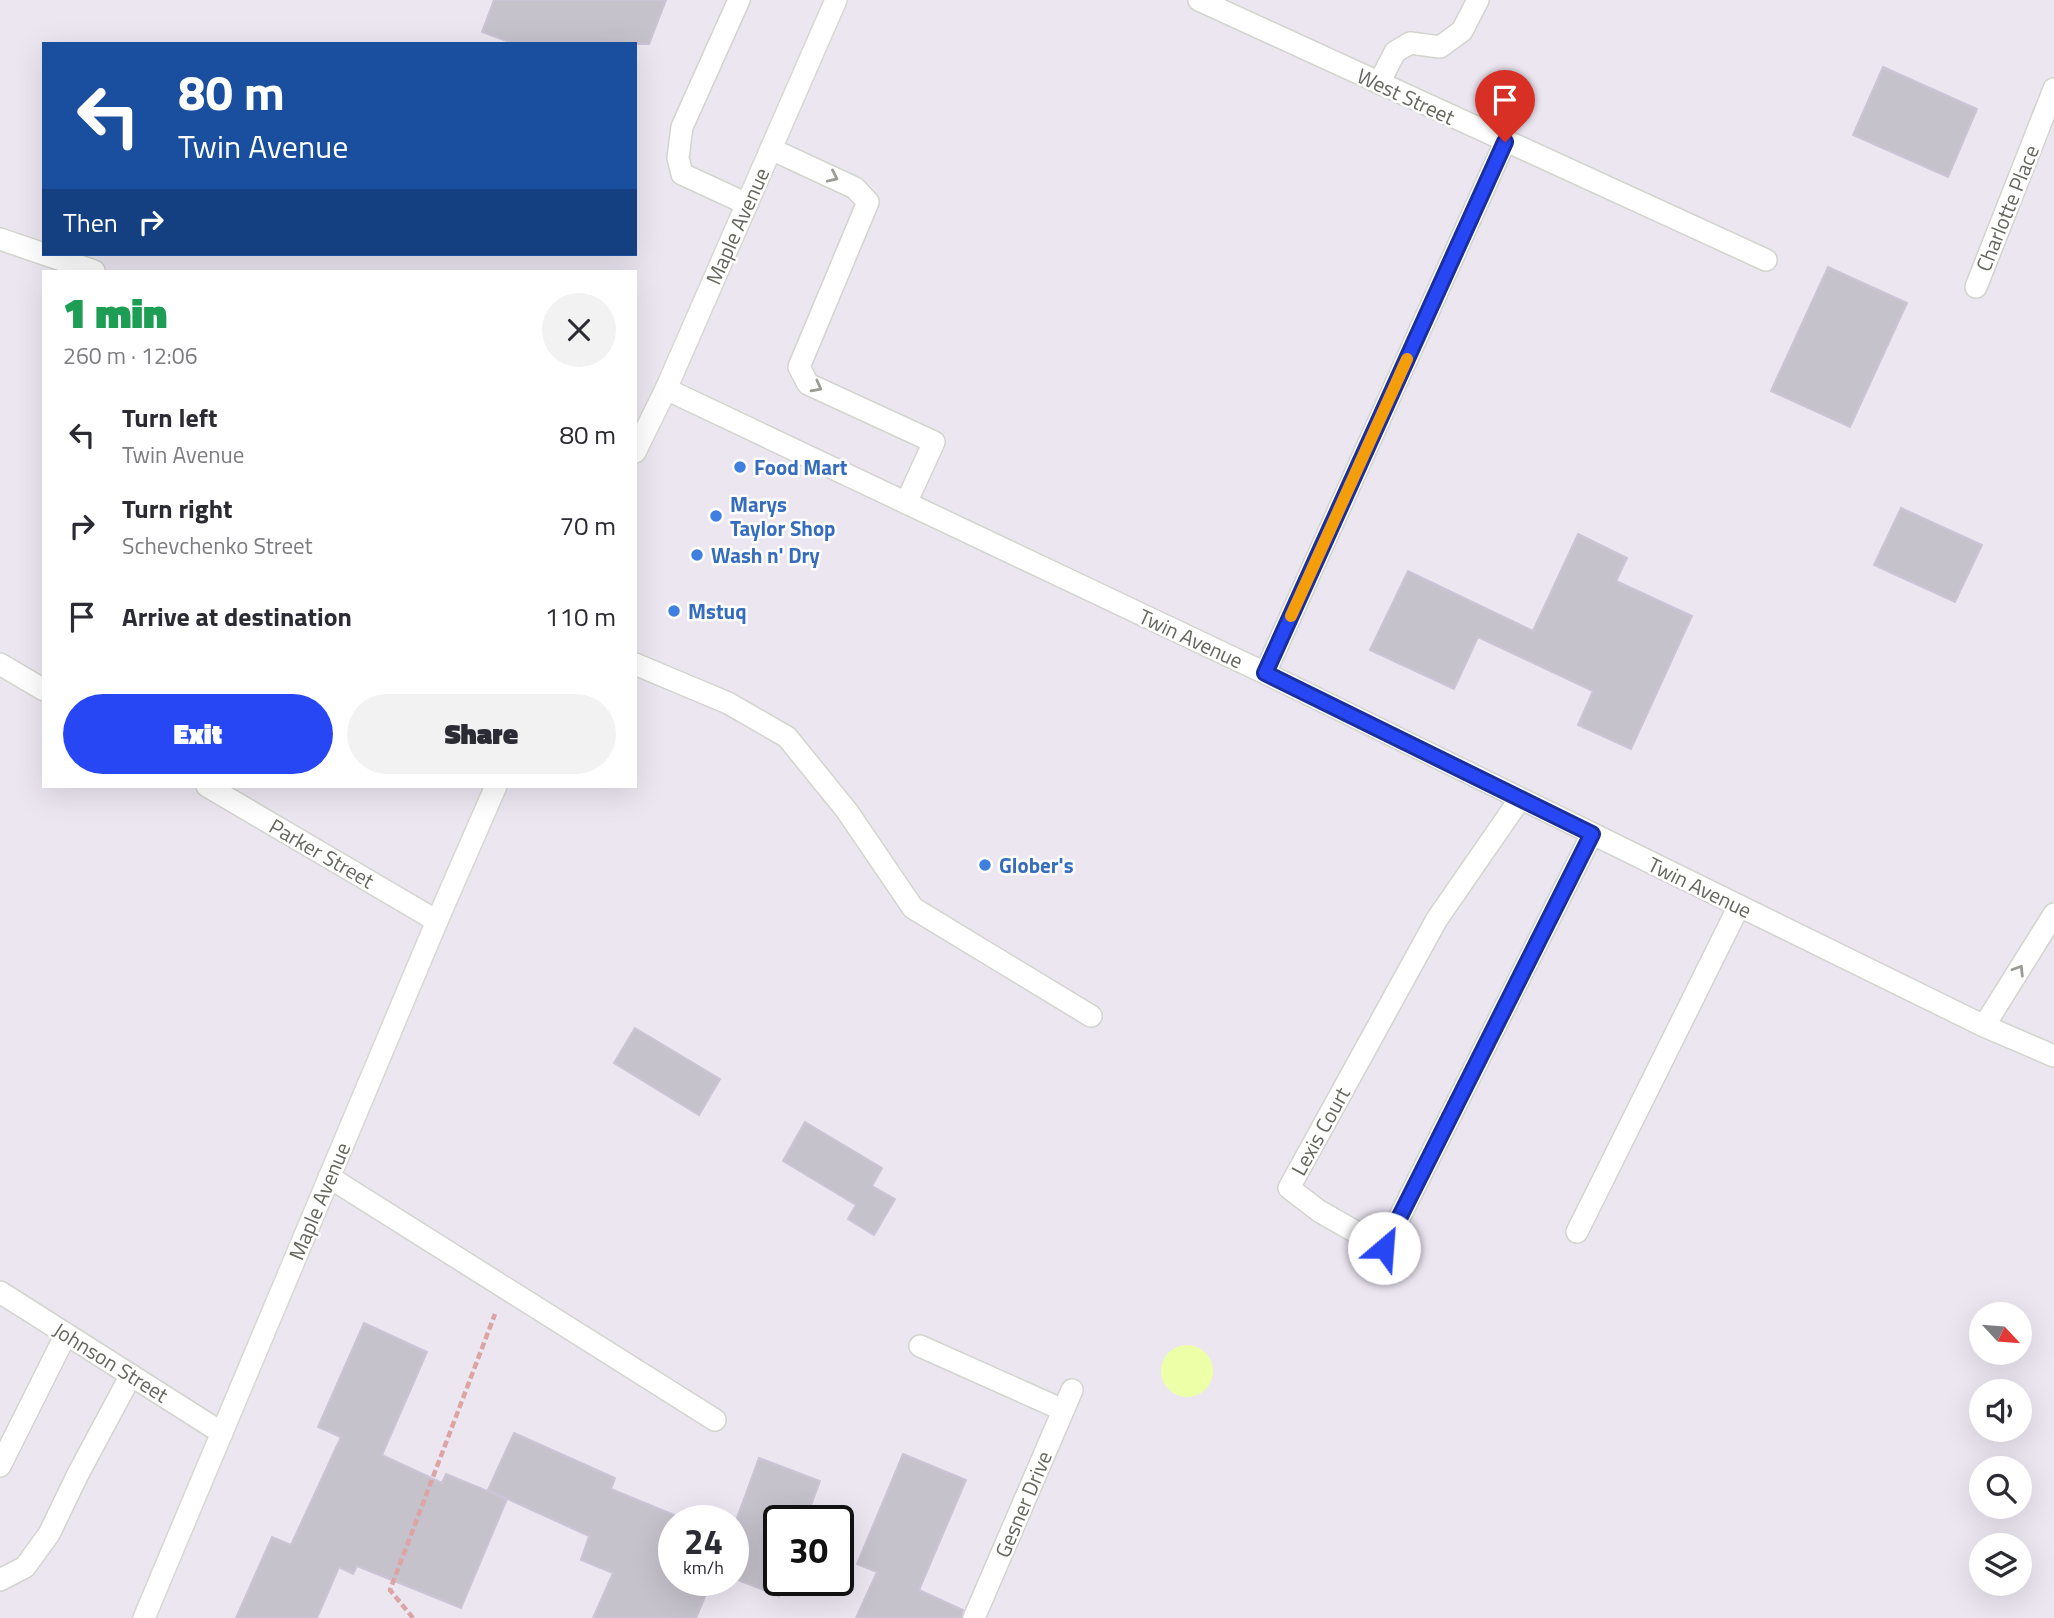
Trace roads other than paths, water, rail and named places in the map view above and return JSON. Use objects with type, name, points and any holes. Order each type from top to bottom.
[{"type":"street","points":[[739,0],[682,127],[678,158],[682,174],[747,204]]},
{"type":"street","name":"Maple Avenue","points":[[637,448],[666,389],[836,0]]},
{"type":"street","name":"West Street","points":[[1199,0],[1766,260]]},
{"type":"street","points":[[1379,83],[1395,52],[1410,43],[1440,47],[1462,31],[1478,0]]},
{"type":"street","name":"Charlotte Place","points":[[1976,287],[2054,89]]},
{"type":"street","points":[[1265,673],[1505,142]]},
{"type":"street","points":[[771,149],[855,188],[868,202],[799,367],[808,384],[934,442],[906,503]]},
{"type":"street","points":[[0,239],[42,253]]},
{"type":"street","points":[[50,256],[91,270]]},
{"type":"street","name":"Twin Avenue","points":[[666,389],[1265,673],[1984,1026],[2054,1056]]},
{"type":"street","points":[[0,664],[42,689]]},
{"type":"street","points":[[637,665],[728,703],[787,737],[847,811],[913,908],[1091,1016]]},
{"type":"street","name":"Parker Street","points":[[210,788],[437,921]]},
{"type":"street","name":"Maple Avenue","points":[[144,1618],[495,788]]},
{"type":"street","name":"Lexis Court","points":[[1520,799],[1437,919],[1289,1188],[1319,1211],[1384,1248],[1592,834]]},
{"type":"street","points":[[1577,1232],[1739,906]]},
{"type":"street","points":[[1984,1026],[2054,914]]},
{"type":"street","points":[[330,1177],[715,1420]]},
{"type":"street","name":"Johnson Street","points":[[0,1292],[222,1433]]},
{"type":"street","points":[[0,1466],[66,1334]]},
{"type":"street","points":[[920,1346],[1063,1410]]},
{"type":"street","points":[[0,1580],[25,1567],[49,1534],[131,1375]]},
{"type":"street","name":"Gesner Drive","points":[[974,1618],[1072,1390]]},
{"type":"place","name":"Food Mart","points":[[740,467]]},
{"type":"place","name":"Marys Taylor Shop","points":[[716,516]]},
{"type":"place","name":"Wash n' Dry","points":[[697,555]]},
{"type":"place","name":"Mstuq","points":[[674,611]]},
{"type":"place","name":"Glober's","points":[[985,865]]}]
